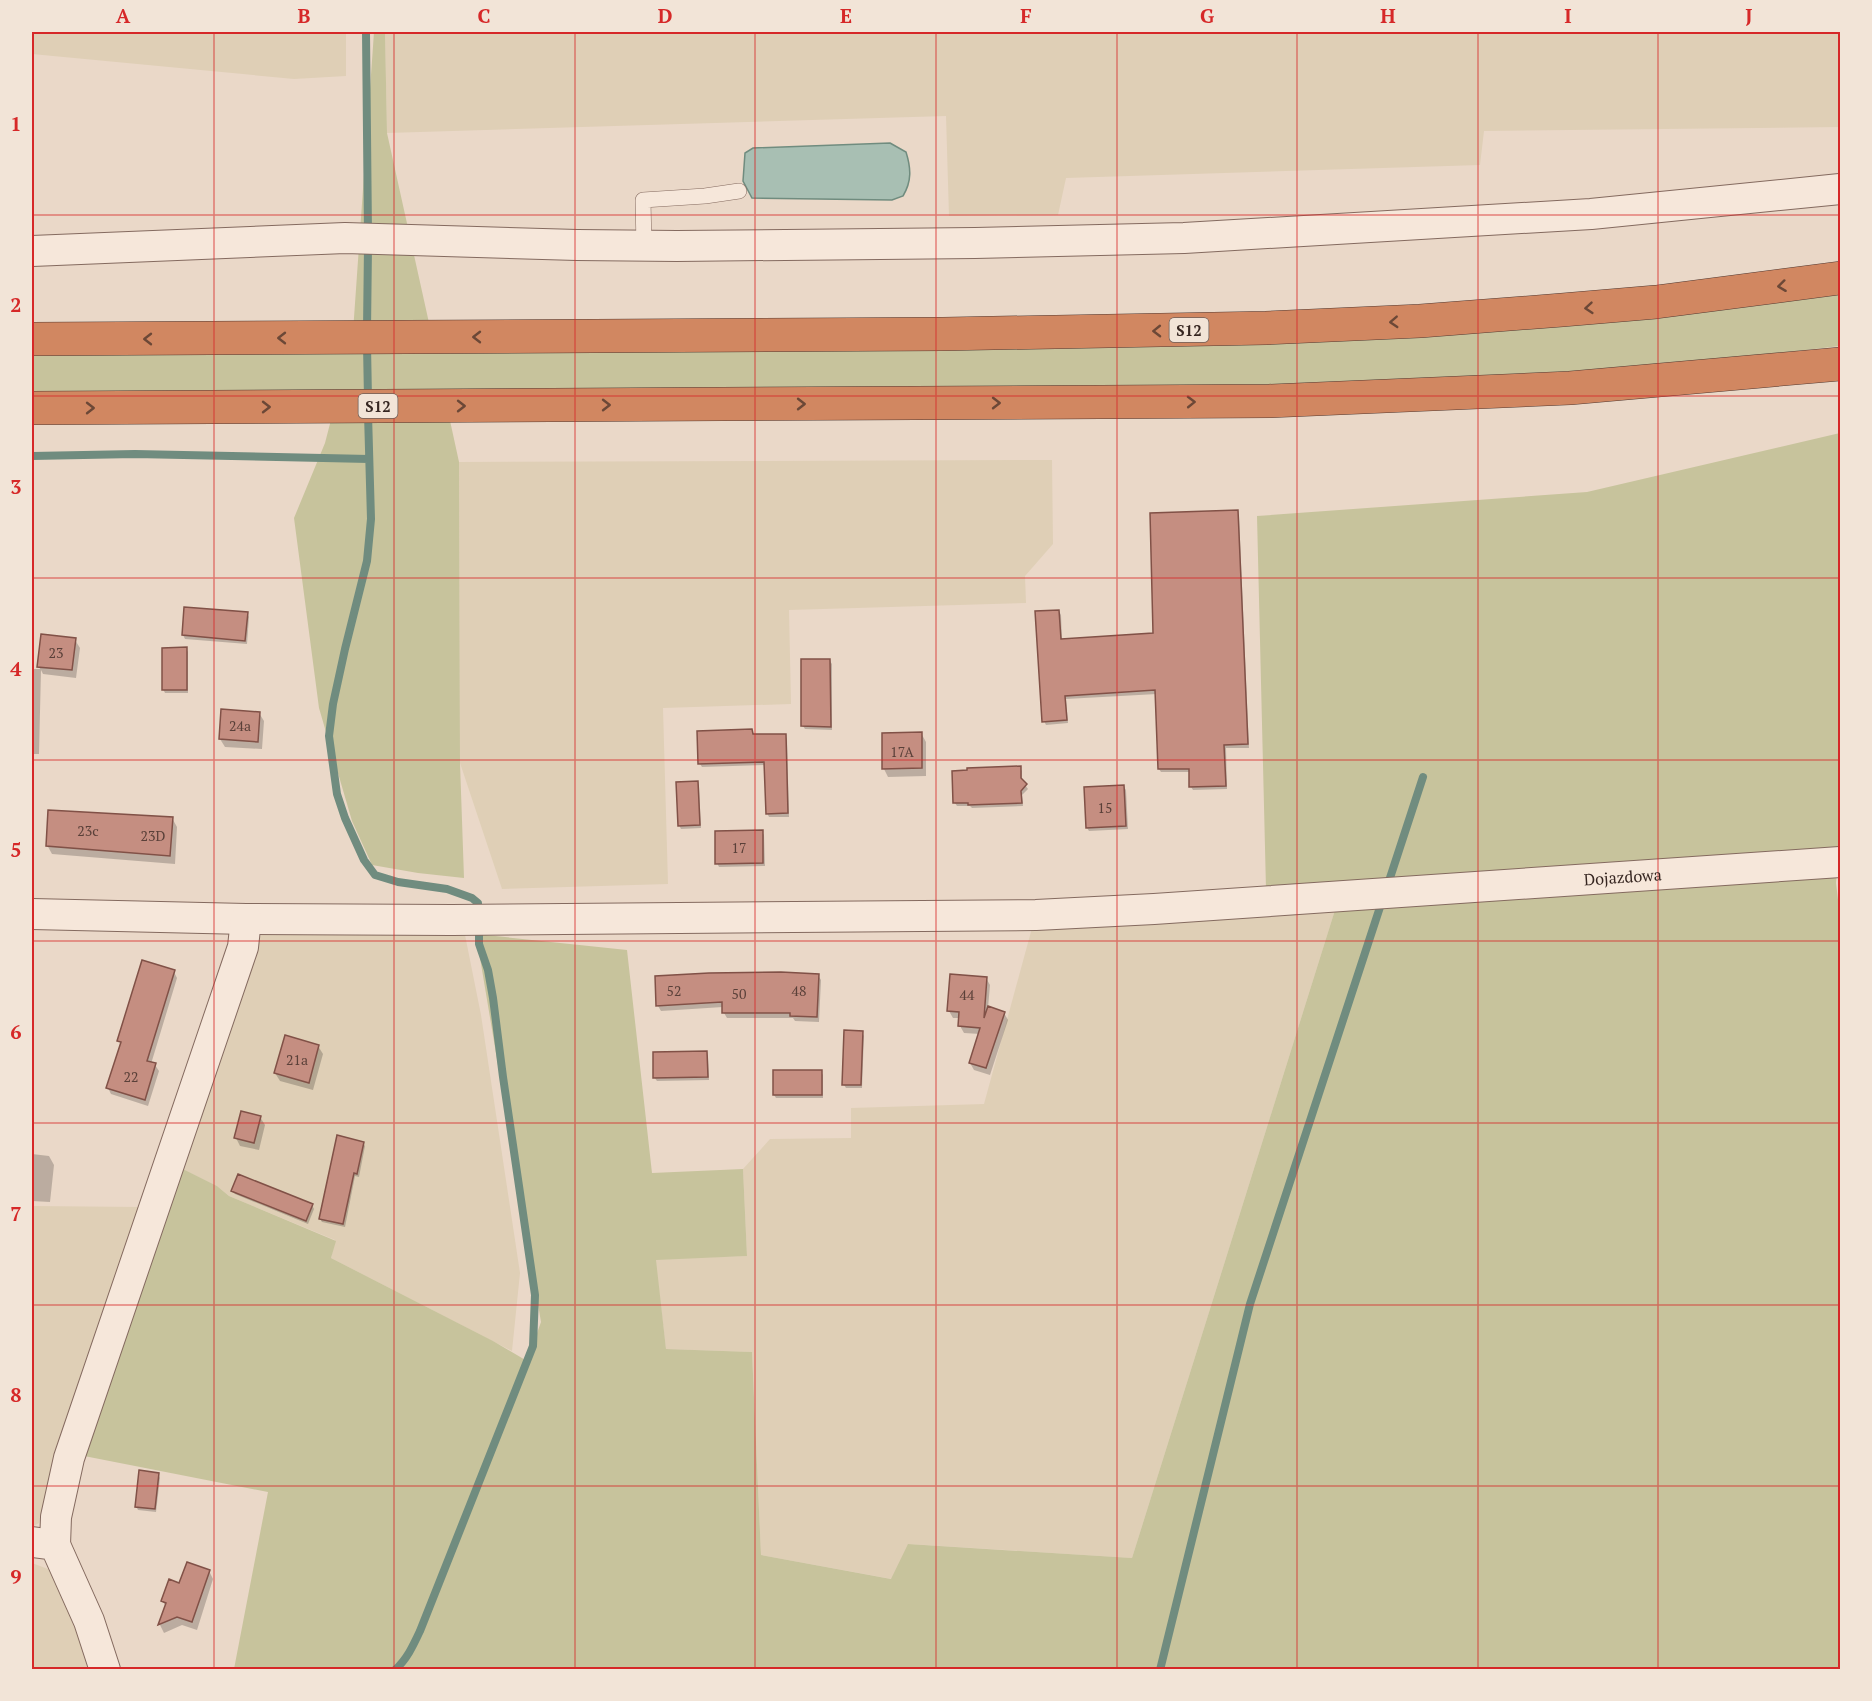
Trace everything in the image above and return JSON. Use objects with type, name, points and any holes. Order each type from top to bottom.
[{"type":"highway","name":"S12","points":[[32,339],[1002,334],[1266,328],[1420,321],[1656,302],[1840,278]]},
{"type":"highway","name":"S12","points":[[32,408],[1171,402],[1345,399],[1570,388],[1840,363]]},
{"type":"street","points":[[32,251],[345,238],[644,246],[975,243],[1184,238],[1591,214],[1840,189]]},
{"type":"street","name":"Dojazdowa","points":[[32,914],[246,919],[452,920],[1036,915],[1840,862]]},
{"type":"street","points":[[105,1670],[89,1621],[43,1544],[56,1517],[69,1458],[243,947],[246,919]]},
{"type":"lane","points":[[644,246],[644,200],[739,191]]},
{"type":"shaded area","points":[[32,32],[346,32],[346,76],[294,79],[32,54]]},
{"type":"shaded area","points":[[374,32],[385,32],[387,133],[435,350],[1840,294],[1840,346],[1729,359],[1580,372],[1206,388],[444,393],[459,462],[460,763],[464,878],[372,865],[352,821],[319,708],[294,518],[325,443],[338,393],[32,395],[32,350],[353,332]]},
{"type":"shaded area","points":[[385,32],[1840,32],[1840,127],[1484,131],[1480,165],[1066,178],[1058,215],[949,216],[946,116],[387,133]]},
{"type":"shaded area","points":[[890,143],[906,152],[910,169],[908,185],[903,196],[892,200],[752,198],[743,181],[745,153],[753,148]]},
{"type":"shaded area","points":[[1840,433],[1840,835],[1836,883],[1840,916],[1840,1669],[234,1669],[268,1492],[79,1455],[179,1167],[217,1186],[229,1196],[336,1241],[331,1258],[493,1341],[527,1361],[541,1322],[476,934],[627,950],[652,1173],[743,1169],[747,1256],[656,1260],[666,1349],[752,1352],[761,1555],[891,1579],[908,1544],[1132,1558],[1335,910],[1266,889],[1257,516],[1587,492]]},
{"type":"shaded area","points":[[1052,460],[1053,544],[1025,576],[1026,603],[789,610],[791,704],[663,708],[668,884],[502,889],[460,763],[459,462]]},
{"type":"shaded area","points":[[1335,910],[1132,1558],[909,1544],[892,1579],[761,1555],[752,1352],[666,1349],[655,1259],[747,1256],[743,1169],[770,1139],[851,1138],[851,1108],[984,1104],[1032,928]]},
{"type":"shaded area","points":[[464,930],[481,1015],[520,1273],[512,1351],[331,1258],[335,1240],[229,1196],[217,1186],[179,1167],[253,945],[265,931]]},
{"type":"shaded area","points":[[32,1206],[140,1207],[82,1371],[53,1462],[39,1523],[32,1527]]},
{"type":"shaded area","points":[[32,1563],[56,1572],[92,1669],[32,1669]]},
{"type":"building","points":[[1238,510],[1248,744],[1224,745],[1226,786],[1189,787],[1189,769],[1158,769],[1155,690],[1065,696],[1067,720],[1042,722],[1035,611],[1059,610],[1061,639],[1153,633],[1150,513]]},
{"type":"building","points":[[184,607],[248,612],[245,641],[182,635]]},
{"type":"building","points":[[41,634],[76,638],[72,670],[37,667]]},
{"type":"building","points":[[187,647],[187,690],[162,690],[162,648]]},
{"type":"building","points":[[801,659],[830,659],[831,727],[801,726]]},
{"type":"building","points":[[221,709],[260,712],[258,742],[219,739]]},
{"type":"building","points":[[752,729],[753,734],[786,734],[788,813],[766,814],[764,762],[698,764],[697,731]]},
{"type":"building","points":[[922,732],[922,768],[882,769],[882,733]]},
{"type":"building","points":[[1021,766],[1021,778],[1027,784],[1021,791],[1022,803],[968,805],[968,803],[953,803],[952,771],[967,770],[967,768]]},
{"type":"building","points":[[698,781],[700,825],[678,826],[676,782]]},
{"type":"building","points":[[1124,785],[1126,826],[1086,828],[1084,787]]},
{"type":"building","points":[[48,810],[173,817],[170,856],[46,846]]},
{"type":"building","points":[[763,830],[763,863],[715,864],[715,831]]},
{"type":"building","points":[[142,960],[175,970],[147,1061],[156,1063],[145,1100],[106,1088],[121,1042],[117,1041]]},
{"type":"building","points":[[781,972],[819,974],[817,1017],[790,1016],[790,1013],[722,1013],[722,1002],[656,1006],[655,976]]},
{"type":"building","points":[[950,974],[987,977],[984,1018],[988,1006],[1005,1012],[986,1068],[969,1063],[980,1028],[958,1026],[959,1012],[947,1011]]},
{"type":"building","points":[[844,1030],[863,1031],[861,1085],[842,1085]]},
{"type":"building","points":[[285,1035],[319,1045],[309,1083],[274,1073]]},
{"type":"building","points":[[707,1051],[708,1077],[653,1078],[653,1052]]},
{"type":"building","points":[[773,1070],[822,1070],[822,1095],[773,1095]]},
{"type":"building","points":[[241,1111],[261,1116],[254,1143],[234,1138]]},
{"type":"building","points":[[337,1135],[364,1142],[357,1174],[354,1173],[343,1224],[319,1219]]},
{"type":"building","points":[[238,1174],[313,1204],[306,1221],[231,1191]]},
{"type":"building","points":[[139,1470],[159,1473],[155,1509],[135,1507]]},
{"type":"building","points":[[187,1562],[210,1570],[192,1622],[177,1617],[158,1625],[166,1603],[161,1601],[169,1579],[179,1583]]},
{"type":"waterway","points":[[366,32],[368,234]]},
{"type":"waterway","points":[[367,330],[368,246]]},
{"type":"waterway","points":[[367,345],[368,399]]},
{"type":"waterway","points":[[368,414],[371,519],[367,561],[333,704],[329,736],[337,794],[364,860],[375,875],[398,882],[447,889],[472,898],[478,903],[478,914]]},
{"type":"waterway","points":[[32,456],[135,454],[369,459]]},
{"type":"waterway","points":[[1387,887],[1423,777]]},
{"type":"waterway","points":[[1160,1670],[1250,1304],[1382,901]]},
{"type":"waterway","points":[[395,1670],[406,1657],[420,1631],[533,1346],[535,1295],[493,998],[488,970],[479,944],[479,926]]}]
